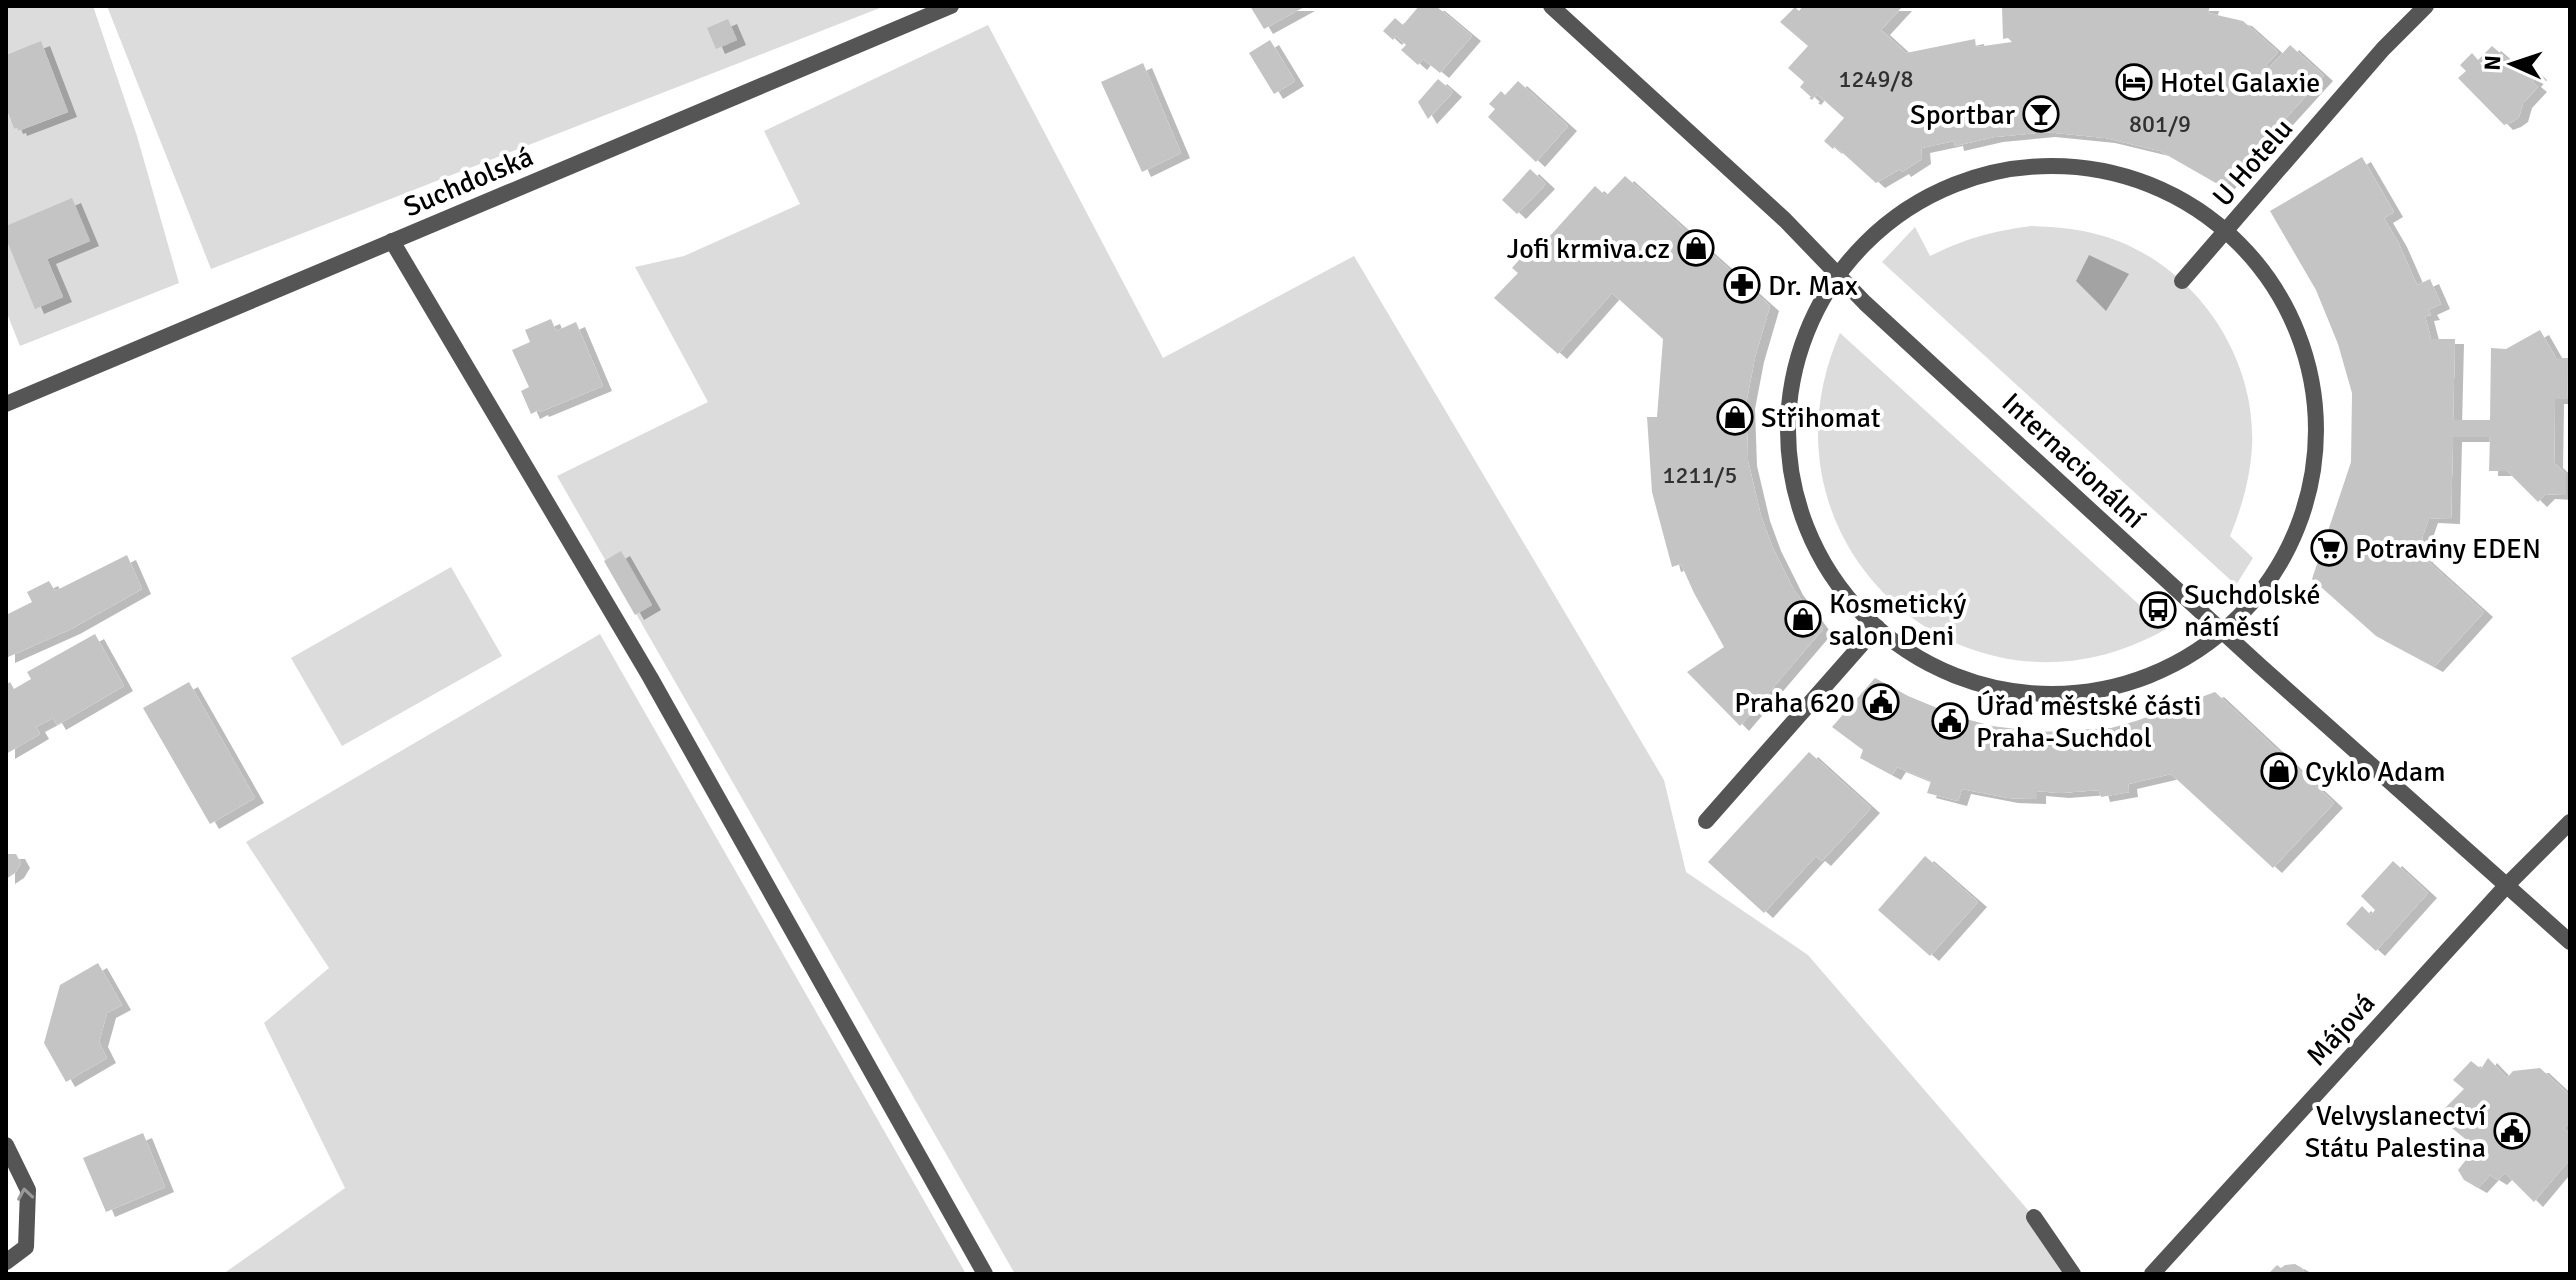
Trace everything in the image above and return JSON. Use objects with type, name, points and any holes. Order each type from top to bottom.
[{"type":"street","name":"Suchdolská","points":[[6,404],[951,6]]},
{"type":"street","name":"Internacionální","points":[[1551,6],[1785,220],[1876,313],[2223,632],[2570,942]]},
{"type":"street","name":"U Hotelu","points":[[2182,281],[2383,49],[2426,6]]},
{"type":"street","points":[[2020,167],[2081,167],[2130,177],[2165,190],[2197,208],[2226,231],[2247,250],[2269,278],[2293,321],[2306,356],[2314,392],[2316,440],[2306,505],[2292,540],[2259,595],[2223,632],[2161,671],[2096,691],[2061,694],[2026,693],[1970,681],[1907,651],[1877,627],[1854,605],[1818,551],[1795,491],[1790,459],[1791,394],[1797,362],[1807,331],[1838,275],[1876,233],[1915,204],[1983,174],[2020,167]]},
{"type":"street","points":[[392,241],[650,677],[985,1274]]},
{"type":"street","points":[[1706,821],[1877,627]]},
{"type":"street","name":"Májová","points":[[2152,1274],[2507,885],[2570,822]]},
{"type":"street","points":[[6,1145],[28,1190],[26,1247],[6,1262]]},
{"type":"street","points":[[2034,1217],[2073,1274]]},
{"type":"shaded area","points":[[6,6],[93,6],[137,136],[179,283],[20,346],[6,311],[6,239],[36,308],[63,297],[47,259],[90,241],[6,226],[6,109],[14,129],[18,131],[68,112],[41,42],[6,55]]},
{"type":"shaded area","points":[[107,6],[885,6],[211,269]]},
{"type":"shaded area","points":[[988,25],[1163,358],[1354,256],[1664,780],[1686,872],[1808,955],[2034,1217],[2073,1274],[1015,1274],[557,476],[708,402],[635,267],[684,256],[800,204],[764,131]]},
{"type":"shaded area","points":[[2031,226],[2092,233],[2126,245],[2158,262],[2186,285],[2210,312],[2229,342],[2242,376],[2250,411],[2252,447],[2245,493],[2230,536],[2253,558],[2236,585],[1882,262],[1915,227],[1930,256],[1979,236]]},
{"type":"shaded area","points":[[2089,255],[2129,274],[2106,311],[2076,281]]},
{"type":"shaded area","points":[[1840,333],[2166,629],[2091,658],[2018,660],[1951,641],[1894,602],[1850,549],[1824,484],[1819,411]]},
{"type":"shaded area","points":[[451,567],[502,656],[342,746],[291,658]]},
{"type":"shaded area","points":[[600,634],[966,1274],[223,1274],[345,1188],[264,1023],[329,968],[246,842]]},
{"type":"building","points":[[1250,6],[1306,6],[1264,29]]},
{"type":"building","points":[[1419,6],[1436,6],[1472,36],[1440,73],[1423,59],[1418,65],[1401,50],[1406,45],[1396,36],[1393,40],[1383,31],[1395,18],[1403,25]]},
{"type":"building","name":"Hotel Galaxie","points":[[1803,6],[1903,6],[1881,30],[1906,53],[1975,39],[1976,47],[2012,42],[2008,38],[2003,39],[2002,6],[2210,6],[2208,13],[2243,21],[2278,52],[2266,65],[2269,68],[2290,45],[2324,76],[2223,187],[2160,151],[2106,138],[2046,132],[1994,137],[1955,146],[1954,141],[1921,148],[1922,159],[1876,183],[1835,146],[1833,149],[1824,141],[1844,118],[1817,94],[1812,100],[1809,98],[1800,87],[1804,82],[1788,68],[1808,46],[1780,22],[1795,7],[1799,11]]},
{"type":"building","points":[[728,19],[737,40],[716,49],[707,28]]},
{"type":"building","points":[[1270,40],[1295,81],[1274,94],[1249,53]]},
{"type":"building","points":[[41,41],[68,112],[18,131],[14,129],[6,108],[6,55]]},
{"type":"building","points":[[2492,46],[2513,64],[2519,57],[2538,75],[2532,82],[2538,87],[2523,103],[2519,117],[2504,125],[2458,78],[2466,71],[2460,65],[2472,53],[2478,60]]},
{"type":"building","points":[[1143,63],[1181,153],[1142,172],[1101,82]]},
{"type":"building","points":[[1438,79],[1453,92],[1428,119],[1418,102]]},
{"type":"building","points":[[1518,81],[1568,126],[1536,162],[1488,117],[1495,109],[1489,104],[1501,91],[1505,95]]},
{"type":"building","points":[[2362,157],[2394,212],[2384,218],[2417,285],[2430,279],[2441,304],[2428,310],[2431,315],[2425,316],[2431,339],[2455,339],[2453,420],[2490,420],[2491,348],[2506,349],[2540,330],[2556,358],[2568,358],[2567,399],[2555,399],[2554,463],[2566,474],[2566,495],[2546,494],[2538,502],[2507,471],[2489,471],[2490,437],[2453,437],[2451,519],[2429,518],[2422,538],[2424,558],[2484,612],[2434,667],[2376,636],[2312,579],[2351,462],[2352,393],[2338,344],[2316,290],[2270,211]]},
{"type":"building","points":[[1530,169],[1546,184],[1517,214],[1502,200]]},
{"type":"building","points":[[1625,176],[1770,306],[1755,357],[1746,404],[1748,461],[1761,516],[1772,546],[1794,590],[1823,629],[1740,726],[1687,672],[1724,647],[1681,564],[1672,567],[1652,492],[1647,417],[1657,417],[1663,339],[1612,293],[1558,354],[1494,298],[1518,273],[1512,268],[1526,252],[1531,257],[1595,186],[1606,196]]},
{"type":"building","points":[[72,198],[90,241],[47,259],[63,297],[35,309],[6,239],[6,226]]},
{"type":"building","points":[[551,319],[556,331],[576,322],[603,386],[531,414],[521,391],[529,387],[512,350],[530,342],[525,330]]},
{"type":"building","points":[[621,551],[652,605],[635,615],[604,561]]},
{"type":"building","points":[[127,555],[142,589],[71,629],[6,658],[6,615],[32,602],[27,592],[49,581],[55,591]]},
{"type":"building","points":[[95,634],[124,686],[57,725],[53,718],[36,727],[40,734],[6,754],[6,685],[10,682],[14,689],[31,679],[27,672]]},
{"type":"building","points":[[1875,678],[1908,696],[1959,717],[1992,726],[2039,732],[2111,728],[2215,692],[2334,803],[2273,868],[2171,774],[2128,784],[2129,792],[2101,797],[2099,790],[2037,791],[2037,799],[2009,798],[1962,789],[1958,801],[1927,793],[1931,781],[1897,767],[1892,775],[1860,758],[1863,750],[1832,727]]},
{"type":"building","points":[[189,682],[255,798],[210,824],[143,708]]},
{"type":"building","points":[[1809,752],[1871,808],[1822,861],[1816,856],[1764,913],[1708,862]]},
{"type":"building","points":[[6,854],[16,854],[21,863],[15,873],[6,879]]},
{"type":"building","points":[[1925,856],[1978,902],[1930,956],[1878,910]]},
{"type":"building","points":[[2393,861],[2428,893],[2376,951],[2346,924],[2362,906],[2371,915],[2375,910],[2361,896]]},
{"type":"building","points":[[98,963],[122,1005],[107,1013],[99,1042],[107,1058],[66,1082],[44,1043],[60,985]]},
{"type":"building","name":"Velvyslanectví Státu Palestina","points":[[2488,1058],[2507,1078],[2513,1071],[2540,1068],[2569,1095],[2570,1122],[2563,1128],[2570,1134],[2570,1159],[2534,1202],[2505,1173],[2498,1180],[2490,1175],[2478,1188],[2464,1180],[2458,1170],[2469,1156],[2463,1149],[2469,1142],[2437,1116],[2464,1089],[2453,1080],[2471,1061],[2481,1069]]},
{"type":"building","points":[[143,1133],[165,1187],[106,1212],[83,1158]]},
{"type":"building","points":[[2295,1264],[2305,1274],[2268,1274],[2277,1265],[2281,1268]]},
{"type":"place","name":"Hotel Galaxie","points":[[2134,82]]},
{"type":"place","name":"Sportbar","points":[[2041,114]]},
{"type":"place","name":"Jofi krmiva.cz","points":[[1696,248]]},
{"type":"place","name":"Dr. Max","points":[[1742,285]]},
{"type":"place","name":"Střihomat","points":[[1735,417]]},
{"type":"place","name":"Potraviny EDEN","points":[[2329,548]]},
{"type":"place","name":"Suchdolské náměstí","points":[[2158,610]]},
{"type":"place","name":"Kosmetický salon Deni","points":[[1803,619]]},
{"type":"place","name":"Praha 620","points":[[1881,702]]},
{"type":"place","name":"Úřad městské části Praha-Suchdol","points":[[1950,721]]},
{"type":"place","name":"Cyklo Adam","points":[[2279,771]]},
{"type":"place","name":"Velvyslanectví Státu Palestina","points":[[2512,1131]]}]
